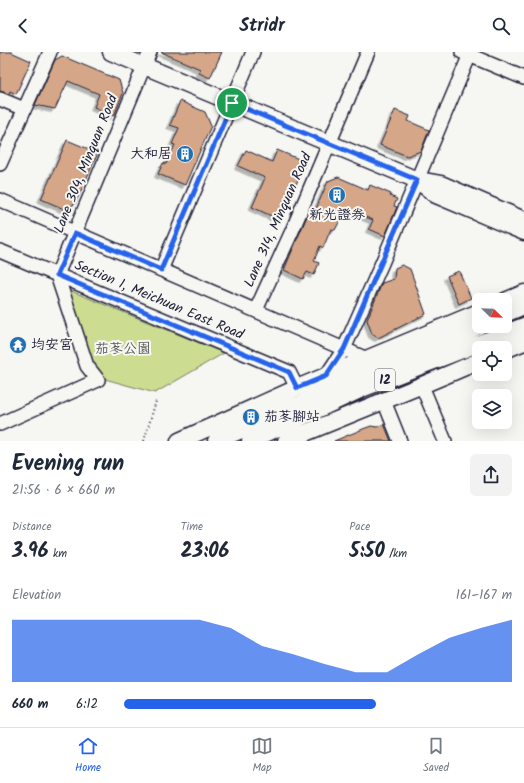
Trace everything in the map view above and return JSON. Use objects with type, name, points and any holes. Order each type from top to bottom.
[{"type":"main road","points":[[111,52],[147,59],[232,103],[417,180],[440,184],[524,220]]},
{"type":"main road","points":[[417,180],[436,194],[524,232]]},
{"type":"main road","points":[[512,298],[524,293]]},
{"type":"main road","points":[[512,311],[524,306]]},
{"type":"main road","points":[[179,441],[195,438],[297,388],[472,315]]},
{"type":"main road","name":"12","points":[[250,441],[364,388],[524,326]]},
{"type":"main road","name":"12","points":[[216,441],[472,329]]},
{"type":"main road","points":[[512,347],[524,342]]},
{"type":"main road","points":[[286,441],[472,364]]},
{"type":"street","points":[[0,164],[50,52]]},
{"type":"street","points":[[161,270],[253,52]]},
{"type":"street","name":"Lane 314, Minquan Road","points":[[256,310],[292,231],[368,52]]},
{"type":"street","points":[[326,376],[344,349],[417,180],[468,53],[524,78]]},
{"type":"street","name":"Lane 304, Minquan Road","points":[[57,275],[147,59]]},
{"type":"street","points":[[0,99],[24,109]]},
{"type":"street","points":[[0,200],[366,359]]},
{"type":"street","name":"Section 1, Meichuan East Road","points":[[0,251],[289,372],[297,388]]},
{"type":"street","points":[[0,424],[98,380],[87,366],[57,275]]},
{"type":"street","points":[[422,386],[445,441]]},
{"type":"street","points":[[384,401],[400,441]]},
{"type":"path","points":[[144,441],[156,402]]},
{"type":"green space","name":"茄苳公園","points":[[66,289],[224,353],[155,393],[105,379],[93,369]]},
{"type":"building","points":[[0,52],[11,52],[31,61],[16,94],[10,91],[9,94],[0,91]]},
{"type":"building","points":[[161,52],[222,52],[210,78],[199,73],[200,69]]},
{"type":"building","points":[[62,56],[119,80],[123,93],[114,116],[94,107],[99,94],[68,81],[55,109],[35,105],[55,60]]},
{"type":"building","points":[[180,101],[205,112],[211,126],[185,185],[158,174],[163,163],[166,164],[175,145],[172,144],[179,128],[170,125]]},
{"type":"building","points":[[395,110],[410,116],[408,121],[429,130],[421,151],[407,156],[380,145]]},
{"type":"building","points":[[67,140],[98,153],[75,204],[64,209],[41,199]]},
{"type":"building","points":[[246,150],[272,162],[277,150],[306,162],[280,220],[252,207],[265,178],[238,166]]},
{"type":"building","points":[[338,177],[368,190],[370,185],[391,194],[390,196],[397,199],[394,206],[397,207],[385,236],[369,229],[373,220],[346,209],[335,230],[331,229],[323,248],[320,246],[314,261],[319,263],[314,275],[307,272],[303,279],[284,270],[310,209],[315,211],[328,181]]},
{"type":"building","points":[[402,265],[410,269],[426,314],[378,338],[372,334],[367,320],[382,283],[394,279],[395,268]]},
{"type":"building","points":[[459,271],[471,298],[459,304],[447,276]]},
{"type":"building","points":[[384,424],[391,441],[334,441],[371,426],[377,427]]},
{"type":"place","name":"大和居","points":[[185,154]]},
{"type":"place","name":"新光證券","points":[[337,195]]},
{"type":"place","name":"均安宮","points":[[18,345]]},
{"type":"place","name":"茄苳腳站","points":[[251,417]]},
{"type":"route","points":[[232,103],[417,180],[344,349],[326,376],[297,388],[289,372],[57,275],[75,233],[161,270],[232,103]]}]
